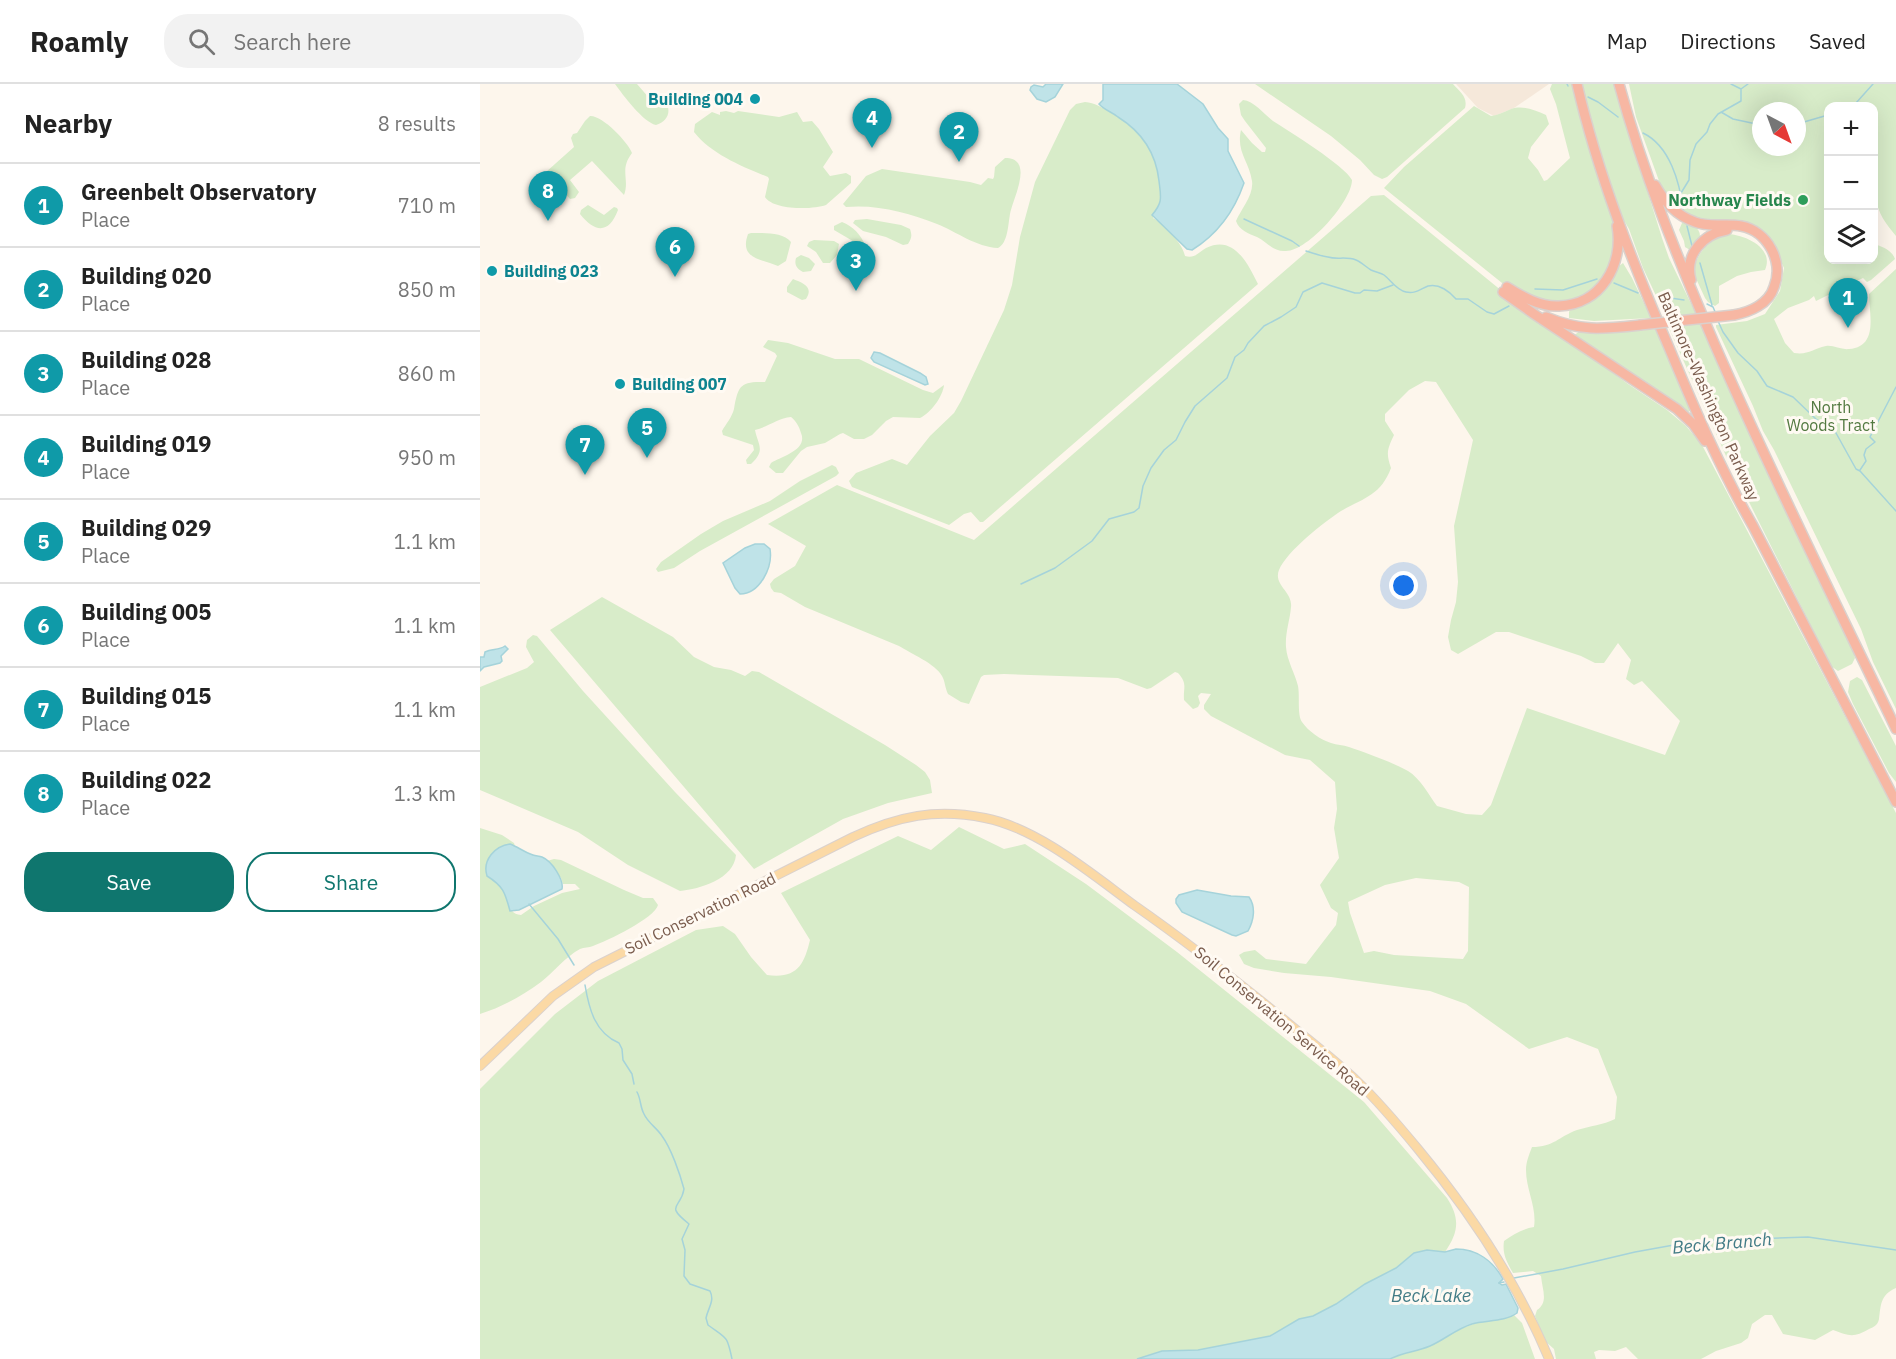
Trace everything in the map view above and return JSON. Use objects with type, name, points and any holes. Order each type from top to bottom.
[{"type":"highway","name":"Baltimore-Washington Parkway","points":[[1577,84],[1608,192],[1654,312],[1728,483],[1753,526],[1896,802]]},
{"type":"highway","name":"Baltimore-Washington Parkway","points":[[1619,84],[1628,118],[1678,260],[1749,423],[1896,729]]},
{"type":"highway","points":[[1505,290],[1546,313],[1604,328],[1734,315],[1751,310],[1770,296],[1777,280],[1776,259],[1765,240],[1747,228],[1734,225],[1705,225],[1681,216],[1668,206],[1647,173]]},
{"type":"highway","points":[[1505,290],[1533,302],[1559,306],[1580,301],[1599,288],[1615,266],[1619,245],[1608,192]]},
{"type":"highway","points":[[1699,308],[1690,274],[1692,258],[1698,246],[1707,237],[1726,230],[1739,231],[1752,236],[1770,255],[1773,267],[1772,279],[1767,293],[1758,306]]},
{"type":"highway","points":[[1505,290],[1533,314],[1686,416],[1701,434],[1728,483]]},
{"type":"main road","name":"Soil Conservation Road","points":[[480,1066],[553,996],[594,967],[618,954],[869,830],[904,818],[948,813]]},
{"type":"main road","name":"Soil Conservation Service Road","points":[[948,813],[986,818],[1009,825],[1058,852],[1180,937],[1357,1081],[1408,1137],[1454,1193],[1480,1230],[1507,1272],[1549,1359]]},
{"type":"shaded area","points":[[1456,84],[1549,84],[1514,108],[1494,116],[1478,108]]},
{"type":"green space","points":[[615,84],[637,84],[650,99],[668,107],[666,118],[656,125],[645,119]]},
{"type":"green space","points":[[1255,84],[1453,84],[1463,95],[1466,104],[1465,108],[1382,179],[1374,175],[1331,136]]},
{"type":"green space","points":[[1552,84],[1614,84],[1669,258],[1696,314],[1666,317],[1643,268],[1629,229],[1609,195],[1617,227],[1614,270],[1623,263],[1651,318],[1594,321],[1569,318],[1572,305],[1559,306],[1507,287],[1384,188],[1404,167],[1474,106],[1491,116],[1520,108],[1546,115],[1549,124],[1531,147],[1528,158],[1544,181],[1547,180],[1570,158],[1550,89]]},
{"type":"green space","name":"North Woods Tract","points":[[1629,84],[1896,84],[1896,236],[1878,208],[1878,102],[1824,102],[1824,264],[1878,264],[1878,245],[1888,250],[1895,259],[1867,282],[1863,278],[1816,301],[1814,296],[1788,308],[1774,319],[1785,343],[1794,353],[1807,352],[1826,346],[1846,349],[1858,347],[1869,336],[1871,319],[1869,294],[1896,269],[1896,709],[1873,662],[1861,629],[1763,431],[1716,327],[1716,325],[1747,321],[1765,314],[1780,291],[1784,268],[1778,255],[1739,223],[1701,220],[1678,210],[1663,192],[1636,117]]},
{"type":"green space","points":[[1243,100],[1255,105],[1273,121],[1339,166],[1352,180],[1345,200],[1337,212],[1317,234],[1295,249],[1281,251],[1274,248],[1239,227],[1236,221],[1249,197],[1252,186],[1241,151],[1241,130],[1262,152],[1265,152],[1266,148],[1241,115],[1239,104]]},
{"type":"green space","points":[[1092,103],[1122,120],[1141,137],[1148,147],[1158,170],[1160,183],[1161,200],[1153,218],[1172,235],[1181,246],[1185,256],[1193,256],[1216,245],[1225,245],[1239,253],[1245,260],[1258,284],[983,522],[980,522],[971,512],[964,514],[949,525],[852,487],[849,481],[856,473],[892,459],[907,465],[930,436],[954,413],[1004,310],[1012,285],[1020,237],[1035,182],[1070,110],[1076,104]]},
{"type":"green space","points":[[712,112],[720,115],[720,112],[779,117],[797,112],[803,122],[812,121],[833,152],[823,167],[830,176],[846,173],[851,176],[851,183],[826,205],[820,207],[784,207],[769,201],[765,197],[768,177],[718,153],[694,132],[695,124]]},
{"type":"green space","points":[[590,116],[601,120],[614,130],[632,153],[626,164],[624,195],[592,161],[570,180],[579,192],[575,198],[570,199],[546,172],[574,147],[571,138],[573,134],[577,133]]},
{"type":"green space","points":[[1005,158],[1019,164],[1021,172],[1006,238],[998,248],[982,245],[915,216],[881,208],[846,207],[843,204],[866,176],[882,169],[981,185],[988,178],[993,179],[995,167]]},
{"type":"green space","points":[[1384,195],[1513,300],[1686,426],[1702,445],[1896,813],[1896,1288],[1884,1297],[1877,1324],[1864,1332],[1851,1335],[1833,1330],[1815,1340],[1783,1334],[1772,1315],[1765,1315],[1752,1324],[1748,1338],[1741,1343],[1716,1351],[1701,1359],[1638,1359],[1626,1347],[1615,1351],[1594,1352],[1596,1359],[1556,1359],[1554,1349],[1545,1341],[1535,1316],[1544,1299],[1541,1276],[1533,1271],[1513,1273],[1504,1254],[1504,1241],[1518,1232],[1534,1227],[1534,1212],[1526,1170],[1532,1147],[1546,1145],[1577,1130],[1615,1119],[1617,1097],[1598,1049],[1567,1037],[1529,1049],[1466,1004],[1430,991],[1254,968],[1244,964],[1239,955],[1255,950],[1266,959],[1306,964],[1336,925],[1338,913],[1331,908],[1320,885],[1339,858],[1334,828],[1337,809],[1335,782],[1310,760],[1285,755],[1211,716],[1204,709],[1204,705],[1211,694],[1201,693],[1198,696],[1200,703],[1198,707],[1193,709],[1184,700],[1184,683],[1178,673],[1175,672],[1147,689],[1118,678],[984,675],[969,704],[948,694],[939,672],[922,659],[899,646],[805,607],[781,593],[774,592],[771,588],[770,584],[774,579],[795,566],[806,546],[768,524],[837,485],[974,540],[1371,196]],"holes":[[[1425,381],[1436,382],[1473,440],[1454,526],[1458,582],[1448,637],[1451,650],[1458,654],[1496,632],[1509,632],[1581,656],[1595,663],[1604,663],[1618,643],[1631,660],[1626,679],[1634,685],[1642,681],[1680,721],[1665,755],[1527,708],[1491,805],[1482,815],[1466,814],[1437,806],[1420,782],[1408,771],[1347,746],[1327,742],[1311,732],[1302,722],[1298,686],[1286,647],[1291,602],[1279,580],[1279,570],[1290,554],[1316,529],[1341,511],[1371,495],[1382,484],[1391,468],[1388,452],[1394,435],[1385,421],[1385,414],[1409,390]],[[1416,878],[1459,882],[1469,887],[1468,951],[1463,959],[1394,955],[1374,951],[1364,953],[1348,902],[1385,885]]]},
{"type":"green space","points":[[588,205],[604,215],[614,207],[618,210],[610,223],[601,228],[591,225],[580,214],[581,210]]},
{"type":"green space","points":[[867,219],[901,225],[910,229],[911,236],[908,244],[903,245],[886,237],[863,231],[853,223],[855,220]]},
{"type":"green space","points":[[842,222],[859,234],[865,245],[863,247],[834,230],[834,226]]},
{"type":"green space","points":[[1682,223],[1695,226],[1700,234],[1700,238],[1690,250],[1685,247],[1679,230]]},
{"type":"green space","points":[[748,234],[773,234],[788,239],[791,242],[786,261],[778,266],[753,257],[746,249]]},
{"type":"green space","points":[[1726,234],[1741,236],[1756,243],[1766,255],[1767,262],[1765,270],[1737,276],[1719,286],[1719,303],[1715,306],[1705,298],[1693,272],[1704,248]]},
{"type":"green space","points":[[814,240],[834,241],[839,244],[837,255],[830,263],[823,263],[816,252],[807,246]]},
{"type":"green space","points":[[801,255],[809,258],[815,264],[811,271],[799,270],[795,263],[796,258]]},
{"type":"green space","points":[[793,279],[808,288],[806,299],[802,300],[787,292],[787,287]]},
{"type":"green space","points":[[1700,323],[1851,644],[1855,658],[1852,664],[1838,671],[1831,666],[1726,456],[1668,326]]},
{"type":"green space","points":[[1656,329],[1691,410],[1688,412],[1573,336],[1580,331],[1614,333]]},
{"type":"green space","points":[[768,340],[788,343],[835,359],[859,359],[933,393],[944,385],[943,389],[939,399],[924,416],[920,418],[893,417],[864,439],[854,439],[843,433],[840,434],[825,443],[807,447],[783,473],[776,473],[769,467],[771,463],[787,455],[801,444],[801,433],[791,417],[755,430],[760,451],[751,464],[747,464],[746,460],[754,450],[753,445],[723,435],[722,431],[732,415],[742,386],[765,382],[777,356],[763,347]]},
{"type":"green space","points":[[832,465],[839,473],[836,476],[700,551],[674,568],[658,572],[656,569],[661,562],[723,521],[770,501],[800,481]]},
{"type":"green space","points":[[602,597],[673,637],[694,657],[714,667],[731,670],[745,676],[752,671],[759,672],[885,745],[925,772],[930,780],[932,793],[888,803],[843,819],[754,869],[550,630]]},
{"type":"green space","points":[[533,635],[537,636],[583,691],[736,855],[734,863],[723,876],[706,885],[680,891],[628,865],[578,832],[480,790],[480,687],[527,668],[534,662],[526,647],[527,640]]},
{"type":"green space","points":[[1857,677],[1862,680],[1896,746],[1896,782],[1889,773],[1848,692],[1850,681]]},
{"type":"green space","points":[[959,827],[1004,849],[1025,844],[1086,884],[1177,952],[1364,1102],[1451,1205],[1456,1225],[1453,1238],[1445,1252],[1427,1250],[1414,1253],[1396,1268],[1365,1284],[1336,1304],[1313,1316],[1299,1319],[1270,1336],[1198,1350],[1162,1351],[1137,1359],[480,1359],[480,1089],[555,1014],[598,981],[696,930],[723,926],[735,934],[767,975],[786,975],[792,972],[802,963],[810,940],[781,893],[898,836],[931,850]]},
{"type":"green space","points":[[480,828],[502,835],[514,843],[515,846],[510,844],[487,876],[500,884],[512,911],[516,914],[521,915],[562,893],[580,889],[575,884],[563,884],[547,861],[554,859],[561,860],[643,898],[653,898],[658,905],[649,916],[630,928],[591,947],[575,952],[527,992],[480,1014]]},
{"type":"green space","points":[[1514,1315],[1522,1323],[1535,1359],[1390,1359],[1427,1347],[1473,1324]]},
{"type":"water","points":[[1046,84],[1063,84],[1055,97],[1046,102],[1037,99],[1030,90],[1034,85],[1043,87]]},
{"type":"water","points":[[1103,84],[1177,84],[1203,104],[1228,139],[1228,151],[1244,183],[1224,221],[1210,237],[1192,250],[1187,249],[1152,215],[1160,203],[1161,196],[1155,161],[1141,136],[1127,123],[1099,104],[1103,100]]},
{"type":"water","points":[[874,352],[920,373],[926,377],[928,384],[925,385],[874,362],[871,358]]},
{"type":"water","points":[[755,544],[764,544],[770,549],[767,571],[754,590],[740,594],[723,563]]},
{"type":"water","points":[[505,646],[508,649],[501,656],[500,663],[484,667],[480,671],[480,657],[484,657],[485,652]]},
{"type":"water","points":[[510,844],[550,862],[559,876],[562,889],[519,910],[510,911],[503,890],[487,876],[486,865],[495,851]]},
{"type":"water","points":[[1197,890],[1249,897],[1253,905],[1253,914],[1248,931],[1236,936],[1232,935],[1182,912],[1176,899],[1179,895]]},
{"type":"water","name":"Beck Lake","points":[[1456,1249],[1471,1251],[1484,1257],[1494,1267],[1503,1279],[1499,1283],[1506,1284],[1518,1308],[1517,1313],[1501,1319],[1472,1324],[1430,1346],[1390,1359],[1137,1359],[1162,1351],[1198,1350],[1270,1336],[1299,1319],[1313,1316],[1336,1304],[1365,1284],[1396,1268],[1414,1253],[1427,1250],[1445,1252]]},
{"type":"waterway","points":[[1731,84],[1741,89]]},
{"type":"waterway","points":[[1681,193],[1689,180],[1690,160],[1696,144],[1718,114],[1741,101],[1741,89],[1748,84]]},
{"type":"waterway","points":[[1857,102],[1873,84]]},
{"type":"waterway","points":[[1588,97],[1618,117]]},
{"type":"waterway","points":[[1721,112],[1733,119],[1752,123]]},
{"type":"waterway","points":[[1806,121],[1824,116]]},
{"type":"waterway","points":[[1643,133],[1652,139],[1667,156],[1676,177],[1683,210]]},
{"type":"waterway","points":[[1244,219],[1299,246]]},
{"type":"waterway","points":[[1687,226],[1692,246]]},
{"type":"waterway","points":[[1306,251],[1331,258],[1356,260],[1384,275],[1406,292],[1415,292],[1432,285],[1447,291],[1456,299],[1468,299],[1494,314],[1509,306]]},
{"type":"waterway","points":[[1700,263],[1712,305]]},
{"type":"waterway","points":[[1535,289],[1563,290],[1597,279]]},
{"type":"waterway","points":[[1021,584],[1055,568],[1092,541],[1109,519],[1134,512],[1139,508],[1143,486],[1151,468],[1164,450],[1176,440],[1195,406],[1227,378],[1235,357],[1264,326],[1296,307],[1303,292],[1322,283],[1355,293],[1364,290],[1377,291],[1393,285]]},
{"type":"waterway","points":[[1614,283],[1638,293]]},
{"type":"waterway","points":[[1657,296],[1684,300]]},
{"type":"waterway","points":[[1707,304],[1713,307],[1716,314]]},
{"type":"waterway","points":[[1718,321],[1738,353],[1757,371],[1767,386],[1793,397],[1817,420],[1830,426],[1856,469],[1896,511]]},
{"type":"waterway","points":[[1860,470],[1866,461],[1864,455],[1866,449],[1875,442],[1870,437],[1896,387]]},
{"type":"waterway","points":[[529,904],[558,939],[574,965]]},
{"type":"waterway","points":[[585,985],[594,1019],[604,1033],[619,1043],[623,1060],[632,1074],[634,1084]]},
{"type":"waterway","points":[[637,1092],[646,1117],[669,1147],[684,1189],[676,1206],[677,1213],[689,1224],[682,1239],[685,1250],[684,1276],[690,1284],[710,1291],[711,1301],[706,1318],[708,1325],[725,1338],[732,1359]]},
{"type":"waterway","name":"Beck Branch","points":[[1514,1278],[1696,1241],[1808,1237],[1896,1250]]},
{"type":"waterway","name":"Beck Branch","points":[[1499,1283],[1504,1282]]},
{"type":"place","name":"Building 004","points":[[755,99]]},
{"type":"place","name":"Building 019","points":[[872,148]]},
{"type":"place","name":"Building 020","points":[[959,162]]},
{"type":"place","name":"Northway Fields","points":[[1803,200]]},
{"type":"place","name":"Building 022","points":[[548,221]]},
{"type":"place","name":"Building 023","points":[[492,271]]},
{"type":"place","name":"Building 005","points":[[675,277]]},
{"type":"place","name":"Building 028","points":[[856,291]]},
{"type":"place","name":"Greenbelt Observatory","points":[[1848,328]]},
{"type":"place","name":"Building 007","points":[[620,384]]},
{"type":"place","name":"Building 029","points":[[647,458]]},
{"type":"place","name":"Building 015","points":[[585,475]]}]
